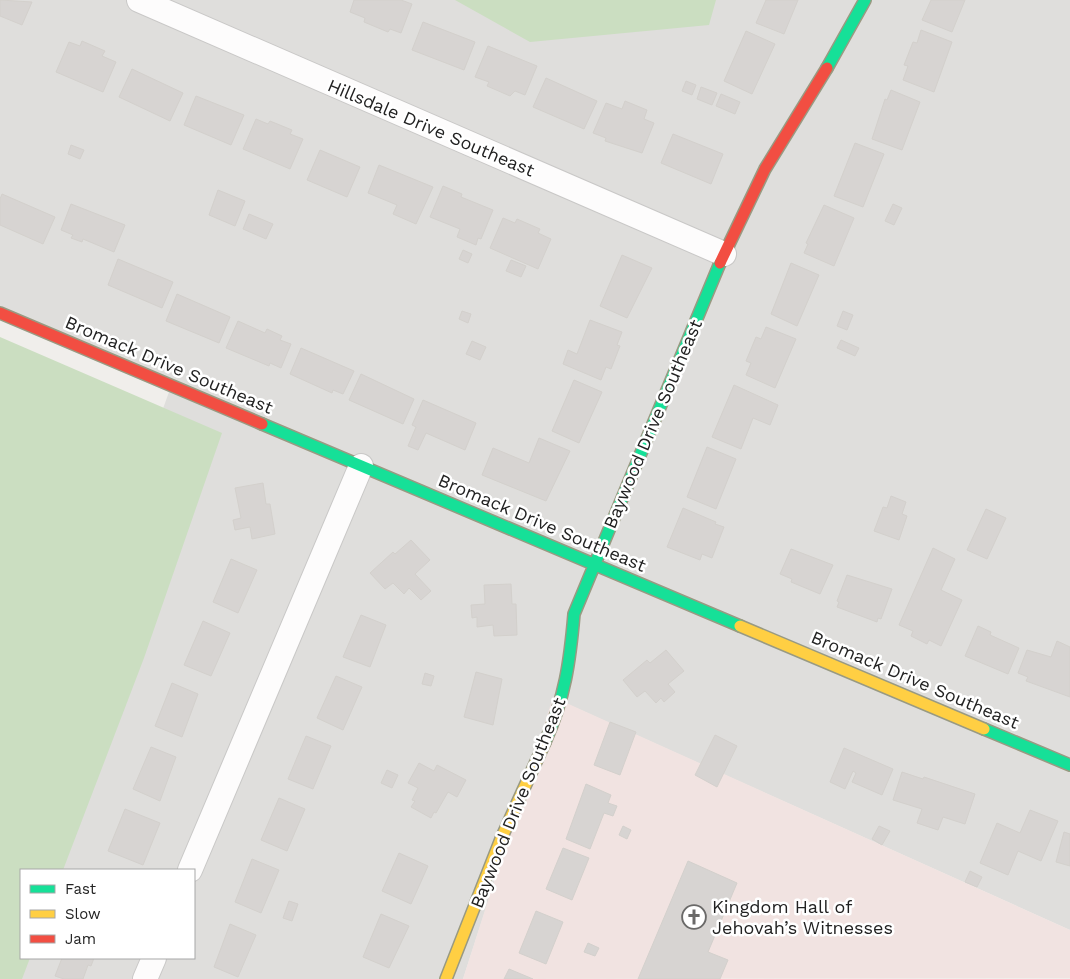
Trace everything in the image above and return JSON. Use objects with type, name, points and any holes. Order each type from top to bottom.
[{"type":"street","name":"Hillsdale Drive Southeast","points":[[138,0],[724,254]]},
{"type":"street","name":"Baywood Drive Southeast","points":[[446,979],[502,839],[559,712],[569,671],[574,614],[724,254],[765,169],[854,23],[865,0]]},
{"type":"street","name":"Bromack Drive Southeast","points":[[0,313],[1070,765]]},
{"type":"street","points":[[190,869],[361,466]]},
{"type":"street","points":[[145,979],[154,959]]},
{"type":"shaded area","points":[[0,0],[1070,0],[1070,930],[554,698],[463,979],[0,979],[0,861],[169,392],[0,320]]},
{"type":"shaded area","points":[[553,697],[1070,930],[1070,978],[463,979]]},
{"type":"green space","points":[[455,0],[716,0],[709,25],[530,42]]},
{"type":"green space","points":[[0,337],[222,433],[144,658],[63,869],[20,869],[20,959],[30,959],[22,979],[0,979]]},
{"type":"building","points":[[0,0],[32,2],[22,25],[0,16]]},
{"type":"building","points":[[354,0],[401,0],[412,4],[401,33],[390,29],[388,32],[364,22],[365,18],[350,12]]},
{"type":"building","points":[[766,0],[798,0],[784,34],[756,23]]},
{"type":"building","points":[[931,0],[965,0],[952,32],[922,20]]},
{"type":"building","points":[[423,22],[475,42],[464,70],[412,50]]},
{"type":"building","points":[[921,30],[952,42],[934,92],[903,80],[908,66],[904,65],[913,42],[917,43]]},
{"type":"building","points":[[746,31],[775,44],[752,94],[724,81]]},
{"type":"building","points":[[82,41],[105,51],[102,56],[116,62],[103,92],[56,72],[69,42],[80,46]]},
{"type":"building","points":[[488,46],[537,66],[525,95],[515,91],[510,96],[487,86],[489,82],[475,77]]},
{"type":"building","points":[[132,69],[183,93],[170,121],[119,97]]},
{"type":"building","points":[[546,78],[597,101],[584,129],[533,107]]},
{"type":"building","points":[[686,81],[696,85],[692,95],[682,91]]},
{"type":"building","points":[[701,87],[717,93],[712,105],[697,99]]},
{"type":"building","points":[[891,90],[920,102],[902,150],[872,139],[885,99],[887,100]]},
{"type":"building","points":[[721,94],[740,102],[735,114],[716,106]]},
{"type":"building","points":[[196,96],[244,115],[231,145],[184,125]]},
{"type":"building","points":[[625,101],[647,110],[644,119],[654,123],[642,153],[605,141],[606,138],[593,133],[606,103],[622,109]]},
{"type":"building","points":[[256,119],[268,124],[270,121],[292,130],[290,134],[303,139],[290,169],[243,149]]},
{"type":"building","points":[[673,134],[723,154],[711,184],[661,163]]},
{"type":"building","points":[[855,143],[884,154],[863,207],[834,196]]},
{"type":"building","points":[[71,145],[84,150],[80,159],[68,154]]},
{"type":"building","points":[[320,150],[360,167],[347,197],[307,180]]},
{"type":"building","points":[[379,165],[433,187],[416,224],[393,214],[397,205],[368,193]]},
{"type":"building","points":[[443,186],[462,194],[461,197],[493,210],[481,239],[478,238],[476,245],[457,237],[460,229],[430,217]]},
{"type":"building","points":[[218,190],[245,201],[235,226],[209,215]]},
{"type":"building","points":[[2,194],[55,217],[43,244],[0,225],[0,199]]},
{"type":"building","points":[[71,204],[125,225],[114,252],[83,239],[82,242],[71,238],[73,235],[61,230]]},
{"type":"building","points":[[893,204],[902,208],[894,225],[885,221]]},
{"type":"building","points":[[824,205],[854,218],[834,266],[804,253],[808,244],[806,243]]},
{"type":"building","points":[[249,214],[273,224],[266,239],[243,229]]},
{"type":"building","points":[[503,218],[515,223],[517,219],[540,229],[538,233],[551,239],[538,269],[490,248]]},
{"type":"building","points":[[463,250],[472,254],[468,263],[459,259]]},
{"type":"building","points":[[622,255],[652,268],[627,318],[600,306]]},
{"type":"building","points":[[118,259],[173,282],[162,308],[108,285]]},
{"type":"building","points":[[511,260],[526,266],[521,277],[506,271]]},
{"type":"building","points":[[791,263],[819,275],[797,326],[771,314]]},
{"type":"building","points":[[177,294],[230,317],[219,343],[166,321]]},
{"type":"building","points":[[462,311],[471,314],[468,323],[459,319]]},
{"type":"building","points":[[843,311],[853,315],[847,330],[837,326]]},
{"type":"building","points":[[590,320],[622,332],[617,345],[620,346],[611,369],[606,367],[601,380],[563,364],[568,350],[577,354]]},
{"type":"building","points":[[238,321],[265,333],[267,329],[282,336],[280,340],[291,344],[281,368],[270,363],[269,366],[226,348]]},
{"type":"building","points":[[766,327],[796,339],[775,388],[746,375],[751,363],[746,361],[756,337],[761,339]]},
{"type":"building","points":[[841,340],[859,348],[855,356],[837,348]]},
{"type":"building","points":[[472,341],[486,347],[480,360],[466,354]]},
{"type":"building","points":[[301,348],[354,371],[343,394],[333,390],[332,393],[290,374]]},
{"type":"building","points":[[361,374],[414,399],[403,424],[349,400]]},
{"type":"building","points":[[574,380],[602,392],[579,443],[552,431]]},
{"type":"building","points":[[734,385],[778,405],[770,425],[753,418],[741,449],[712,437]]},
{"type":"building","points":[[423,400],[476,423],[465,450],[426,433],[418,450],[408,446],[416,427],[412,425]]},
{"type":"building","points":[[539,438],[570,451],[546,501],[482,475],[493,448],[529,463]]},
{"type":"building","points":[[707,447],[736,459],[716,509],[687,497]]},
{"type":"building","points":[[263,483],[266,504],[270,504],[275,534],[252,539],[250,527],[235,530],[233,520],[241,518],[235,488]]},
{"type":"building","points":[[891,496],[906,502],[902,514],[907,516],[899,540],[874,531],[883,507],[887,508]]},
{"type":"building","points":[[683,508],[724,527],[712,558],[702,554],[700,560],[667,547]]},
{"type":"building","points":[[986,509],[1006,518],[987,559],[967,550]]},
{"type":"building","points":[[411,540],[430,560],[415,574],[431,591],[421,600],[409,588],[404,594],[393,583],[385,589],[370,573],[393,552],[395,554]]},
{"type":"building","points":[[933,548],[955,559],[941,590],[962,600],[941,646],[929,640],[927,644],[911,636],[913,631],[899,625]]},
{"type":"building","points":[[791,549],[833,565],[820,594],[791,582],[792,579],[780,574]]},
{"type":"building","points":[[231,559],[257,570],[238,613],[213,602]]},
{"type":"building","points":[[847,575],[892,589],[881,619],[878,618],[877,622],[837,607],[839,602],[837,601]]},
{"type":"building","points":[[511,584],[512,604],[516,604],[517,635],[494,636],[493,625],[477,627],[477,617],[472,618],[471,605],[485,604],[484,585]]},
{"type":"building","points":[[361,615],[386,625],[370,667],[343,657]]},
{"type":"building","points":[[203,621],[230,633],[211,676],[184,665]]},
{"type":"building","points":[[978,626],[991,632],[990,635],[1019,648],[1008,674],[965,656]]},
{"type":"building","points":[[1057,641],[1070,647],[1070,697],[1026,681],[1028,677],[1018,673],[1027,650],[1051,657]]},
{"type":"building","points":[[666,650],[684,671],[668,684],[675,692],[664,702],[661,698],[656,703],[645,691],[637,697],[623,680],[647,660],[650,663]]},
{"type":"building","points":[[476,672],[502,679],[493,725],[464,717]]},
{"type":"building","points":[[425,673],[434,676],[431,686],[422,684]]},
{"type":"building","points":[[336,676],[362,687],[343,730],[317,718]]},
{"type":"building","points":[[172,683],[198,694],[182,737],[155,726]]},
{"type":"building","points":[[610,722],[636,732],[620,775],[594,765]]},
{"type":"building","points":[[715,735],[737,746],[717,787],[695,775]]},
{"type":"building","points":[[306,736],[331,746],[313,789],[288,779]]},
{"type":"building","points":[[151,747],[176,757],[160,801],[133,789]]},
{"type":"building","points":[[844,748],[893,769],[882,795],[852,782],[856,773],[853,771],[845,789],[830,782]]},
{"type":"building","points":[[419,763],[434,771],[437,765],[466,780],[457,797],[448,792],[431,818],[411,807],[415,801],[412,800],[418,788],[408,783]]},
{"type":"building","points":[[387,770],[398,775],[392,788],[381,783]]},
{"type":"building","points":[[902,772],[923,779],[924,777],[975,794],[965,824],[943,817],[938,830],[917,823],[922,809],[893,800]]},
{"type":"building","points":[[586,784],[611,795],[608,803],[617,806],[613,816],[604,813],[590,849],[566,839]]},
{"type":"building","points":[[279,798],[305,809],[287,851],[261,840]]},
{"type":"building","points":[[125,809],[160,823],[143,865],[108,851]]},
{"type":"building","points":[[1030,810],[1058,821],[1041,861],[1018,851],[1008,875],[980,863],[997,823],[1020,833]]},
{"type":"building","points":[[623,826],[631,830],[627,839],[619,835]]},
{"type":"building","points":[[879,826],[890,831],[882,845],[872,839]]},
{"type":"building","points":[[1064,832],[1070,834],[1070,866],[1056,862]]},
{"type":"building","points":[[563,848],[589,858],[572,900],[546,889]]},
{"type":"building","points":[[399,853],[428,866],[411,904],[382,891]]},
{"type":"building","points":[[252,859],[279,870],[261,913],[235,902]]},
{"type":"building","name":"Kingdom Hall of Jehovah’s Witnesses","points":[[688,861],[737,883],[708,952],[728,960],[720,979],[638,979]]},
{"type":"building","points":[[970,871],[982,877],[977,887],[965,882]]},
{"type":"building","points":[[289,901],[298,904],[292,921],[283,918]]},
{"type":"building","points":[[536,911],[563,922],[546,964],[519,953]]},
{"type":"building","points":[[381,914],[409,926],[389,968],[363,957]]},
{"type":"building","points":[[230,924],[256,935],[238,977],[214,967]]},
{"type":"building","points":[[588,943],[599,948],[595,956],[584,952]]},
{"type":"building","points":[[62,959],[94,959],[91,966],[88,965],[83,979],[64,979],[55,976]]},
{"type":"building","points":[[509,969],[533,979],[504,979]]},
{"type":"traffic: fast","points":[[827,68],[865,0]]},
{"type":"traffic: fast","points":[[545,742],[552,726],[566,679],[574,614],[720,263]]},
{"type":"traffic: fast","points":[[262,424],[740,626]]},
{"type":"traffic: fast","points":[[984,729],[1070,765]]},
{"type":"traffic: slow","points":[[740,626],[984,729]]},
{"type":"traffic: slow","points":[[446,979],[501,839],[545,742]]},
{"type":"traffic: jam","points":[[720,263],[765,169],[827,68]]},
{"type":"traffic: jam","points":[[0,313],[262,424]]},
{"type":"place","name":"Kingdom Hall of Jehovah’s Witnesses","points":[[694,917]]}]
